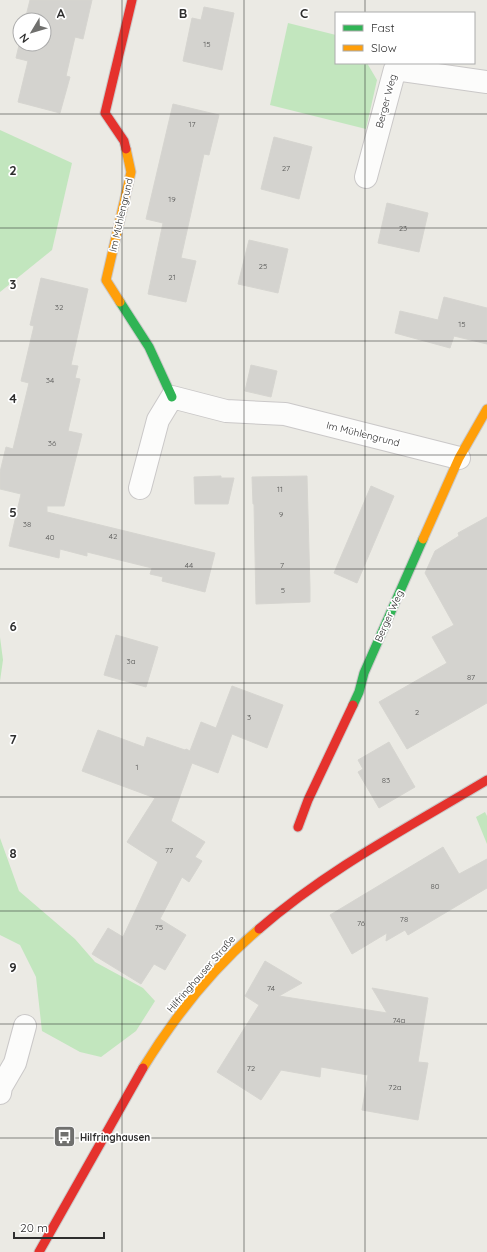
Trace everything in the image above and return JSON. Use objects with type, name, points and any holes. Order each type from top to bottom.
[{"type":"street","name":"Im Mühlengrund","points":[[132,0],[105,113],[124,141],[131,172],[106,280],[149,347],[172,397],[226,411],[285,414],[459,458]]},
{"type":"street","name":"Berger Weg","points":[[366,177],[395,69],[487,82]]},
{"type":"street","points":[[140,488],[158,420],[172,397]]},
{"type":"street","name":"Berger Weg","points":[[298,827],[308,800],[359,692],[364,673],[459,458],[487,409]]},
{"type":"street","name":"Hilfringhauser Straße","points":[[39,1252],[116,1115],[160,1041],[181,1012],[224,960],[276,913],[311,888],[379,844],[487,780]]},
{"type":"street","points":[[0,1093],[1,1087],[15,1063],[26,1026]]},
{"type":"green space","points":[[288,23],[335,35],[335,64],[368,64],[377,80],[366,129],[270,105]]},
{"type":"green space","points":[[0,130],[72,163],[52,250],[0,292]]},
{"type":"green space","points":[[0,637],[3,660],[0,681]]},
{"type":"green space","points":[[485,812],[487,816],[487,844],[476,817]]},
{"type":"green space","points":[[0,838],[19,891],[75,939],[95,962],[143,988],[155,1001],[136,1031],[101,1057],[80,1052],[42,1031],[36,977],[20,945],[0,935]]},
{"type":"building","points":[[30,0],[92,0],[83,39],[75,37],[66,76],[70,77],[60,113],[18,102],[28,61],[16,58],[17,52],[52,52],[52,12],[27,12]]},
{"type":"building","points":[[204,7],[234,13],[222,70],[183,61],[192,18],[201,20]]},
{"type":"building","points":[[173,104],[219,115],[209,155],[204,154],[181,258],[196,261],[186,302],[148,294],[163,223],[146,219]]},
{"type":"building","points":[[274,137],[312,147],[299,199],[261,189]]},
{"type":"building","points":[[387,203],[428,213],[419,252],[378,243]]},
{"type":"building","points":[[249,240],[288,249],[278,293],[238,284]]},
{"type":"building","points":[[41,278],[88,289],[71,365],[78,366],[75,378],[80,379],[68,431],[82,434],[64,506],[47,506],[47,512],[215,553],[205,592],[162,581],[163,577],[150,574],[152,568],[87,552],[87,556],[60,549],[59,558],[9,546],[21,494],[0,489],[0,472],[6,447],[13,449],[29,383],[21,381],[34,326],[30,325]]},
{"type":"building","points":[[444,297],[487,308],[487,344],[454,336],[450,348],[395,333],[400,311],[438,320]]},
{"type":"building","points":[[251,365],[277,371],[271,397],[245,391]]},
{"type":"building","points":[[221,476],[221,478],[234,478],[228,504],[195,504],[194,477]]},
{"type":"building","points":[[307,476],[310,602],[256,604],[252,477]]},
{"type":"building","points":[[371,486],[394,496],[357,583],[334,573]]},
{"type":"building","points":[[487,517],[487,703],[407,749],[379,702],[447,663],[432,637],[454,625],[425,573],[435,551],[459,536],[458,533]]},
{"type":"building","points":[[116,635],[158,647],[146,687],[104,675]]},
{"type":"building","points":[[232,686],[283,705],[267,748],[232,734],[218,773],[192,763],[171,821],[205,842],[195,857],[202,861],[189,882],[182,877],[160,919],[186,935],[165,970],[154,964],[141,984],[92,954],[108,928],[123,937],[158,862],[127,842],[155,798],[82,771],[98,730],[144,747],[147,737],[190,751],[201,722],[216,728]]},
{"type":"building","points":[[389,742],[415,787],[379,808],[358,772],[363,769],[358,760]]},
{"type":"building","points":[[443,847],[459,874],[487,859],[487,888],[408,935],[405,930],[386,941],[387,933],[352,954],[330,915]]},
{"type":"building","points":[[265,961],[302,983],[279,996],[387,1013],[372,988],[428,998],[418,1062],[428,1063],[418,1120],[362,1110],[368,1075],[321,1067],[320,1077],[281,1070],[261,1100],[217,1072],[259,1005],[245,996]]},
{"type":"traffic: fast","points":[[120,302],[149,347],[172,397]]},
{"type":"traffic: fast","points":[[353,705],[359,692],[364,673],[423,539]]},
{"type":"traffic: slow","points":[[120,302],[106,280],[131,172],[126,149]]},
{"type":"traffic: slow","points":[[423,539],[459,458],[487,409]]},
{"type":"traffic: slow","points":[[143,1068],[182,1011],[211,976],[259,929]]},
{"type":"traffic: jam","points":[[126,149],[124,141],[105,113],[132,0]]},
{"type":"traffic: jam","points":[[298,827],[308,800],[353,705]]},
{"type":"traffic: jam","points":[[259,929],[285,907],[341,868],[487,780]]},
{"type":"traffic: jam","points":[[39,1252],[143,1068]]},
{"type":"place","name":"Hilfringhausen","points":[[64,1137]]}]
